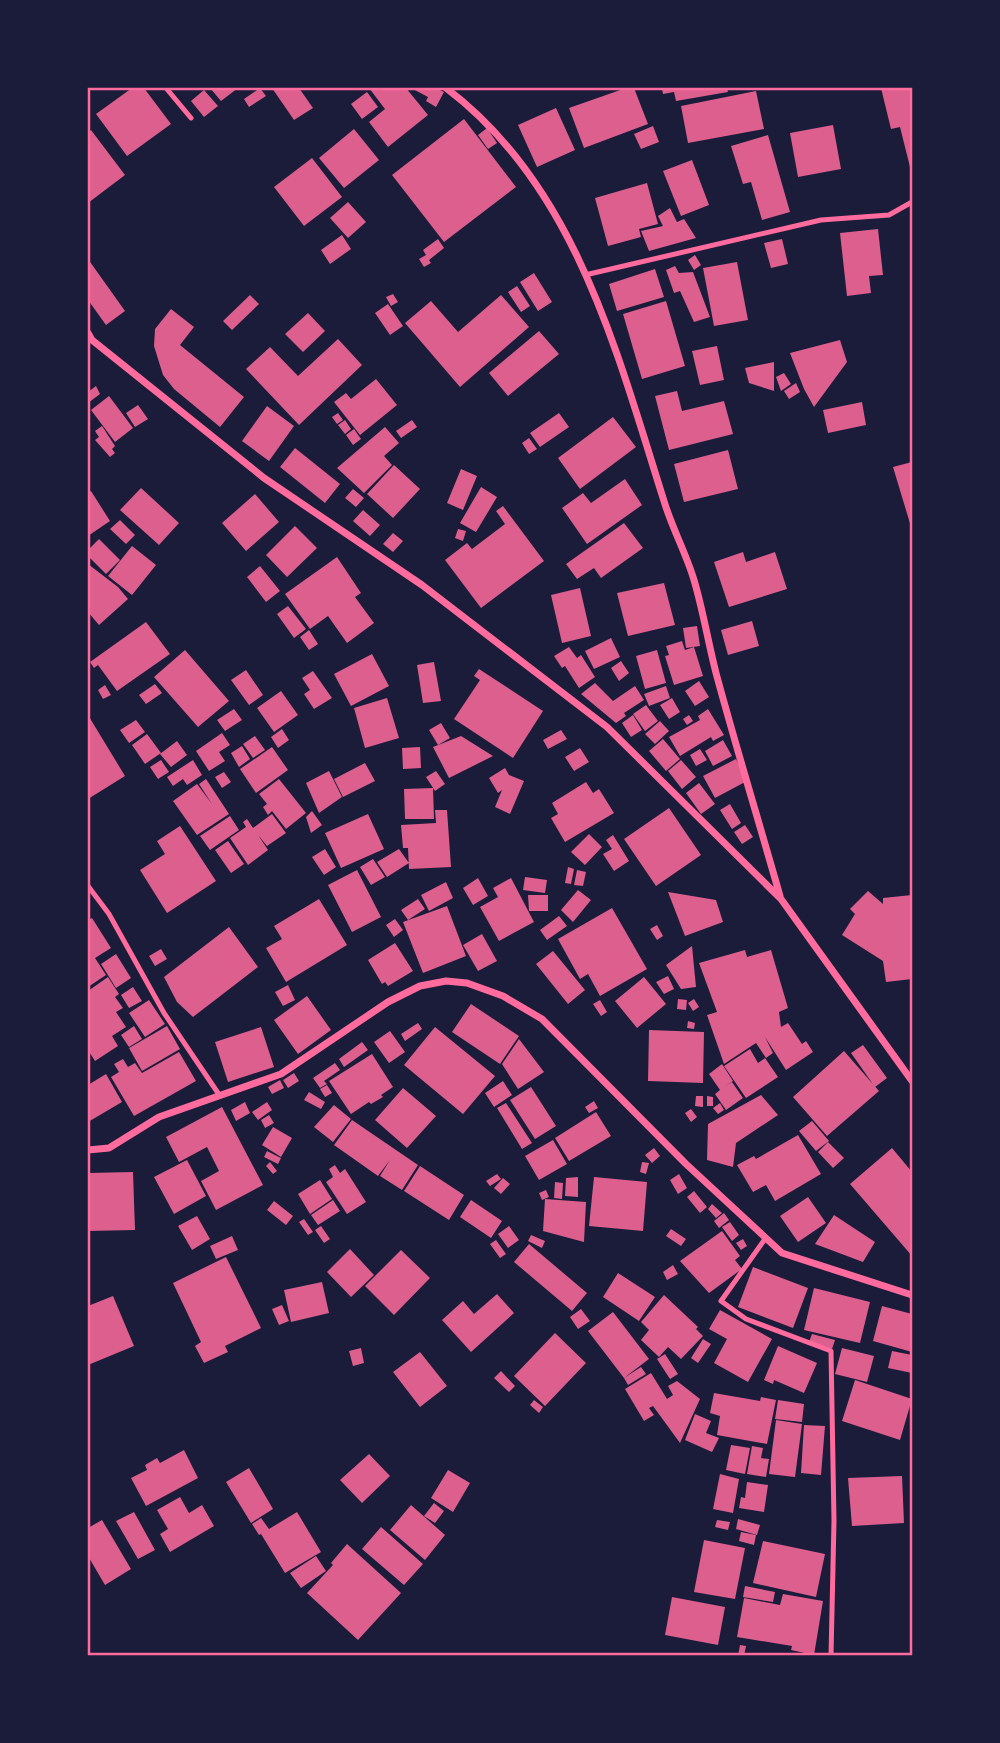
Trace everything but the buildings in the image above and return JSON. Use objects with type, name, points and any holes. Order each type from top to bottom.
[{"type":"street","points":[[446,88],[470,106],[506,145],[546,198],[609,328],[665,504],[694,580],[716,672],[781,899]]},
{"type":"street","points":[[88,333],[92,340],[264,478],[422,585],[607,727],[781,899],[912,1081]]},
{"type":"street","points":[[88,1150],[109,1148],[159,1117],[281,1074],[388,1002],[419,986],[446,981],[467,983],[503,996],[542,1019],[686,1164],[782,1254],[912,1295]]},
{"type":"lane","points":[[166,88],[191,118]]},
{"type":"lane","points":[[585,275],[821,220],[889,215],[912,202]]},
{"type":"lane","points":[[88,887],[109,914],[164,1013],[220,1096]]},
{"type":"lane","points":[[765,1239],[722,1301],[746,1319],[831,1352],[834,1521],[831,1656]]}]
